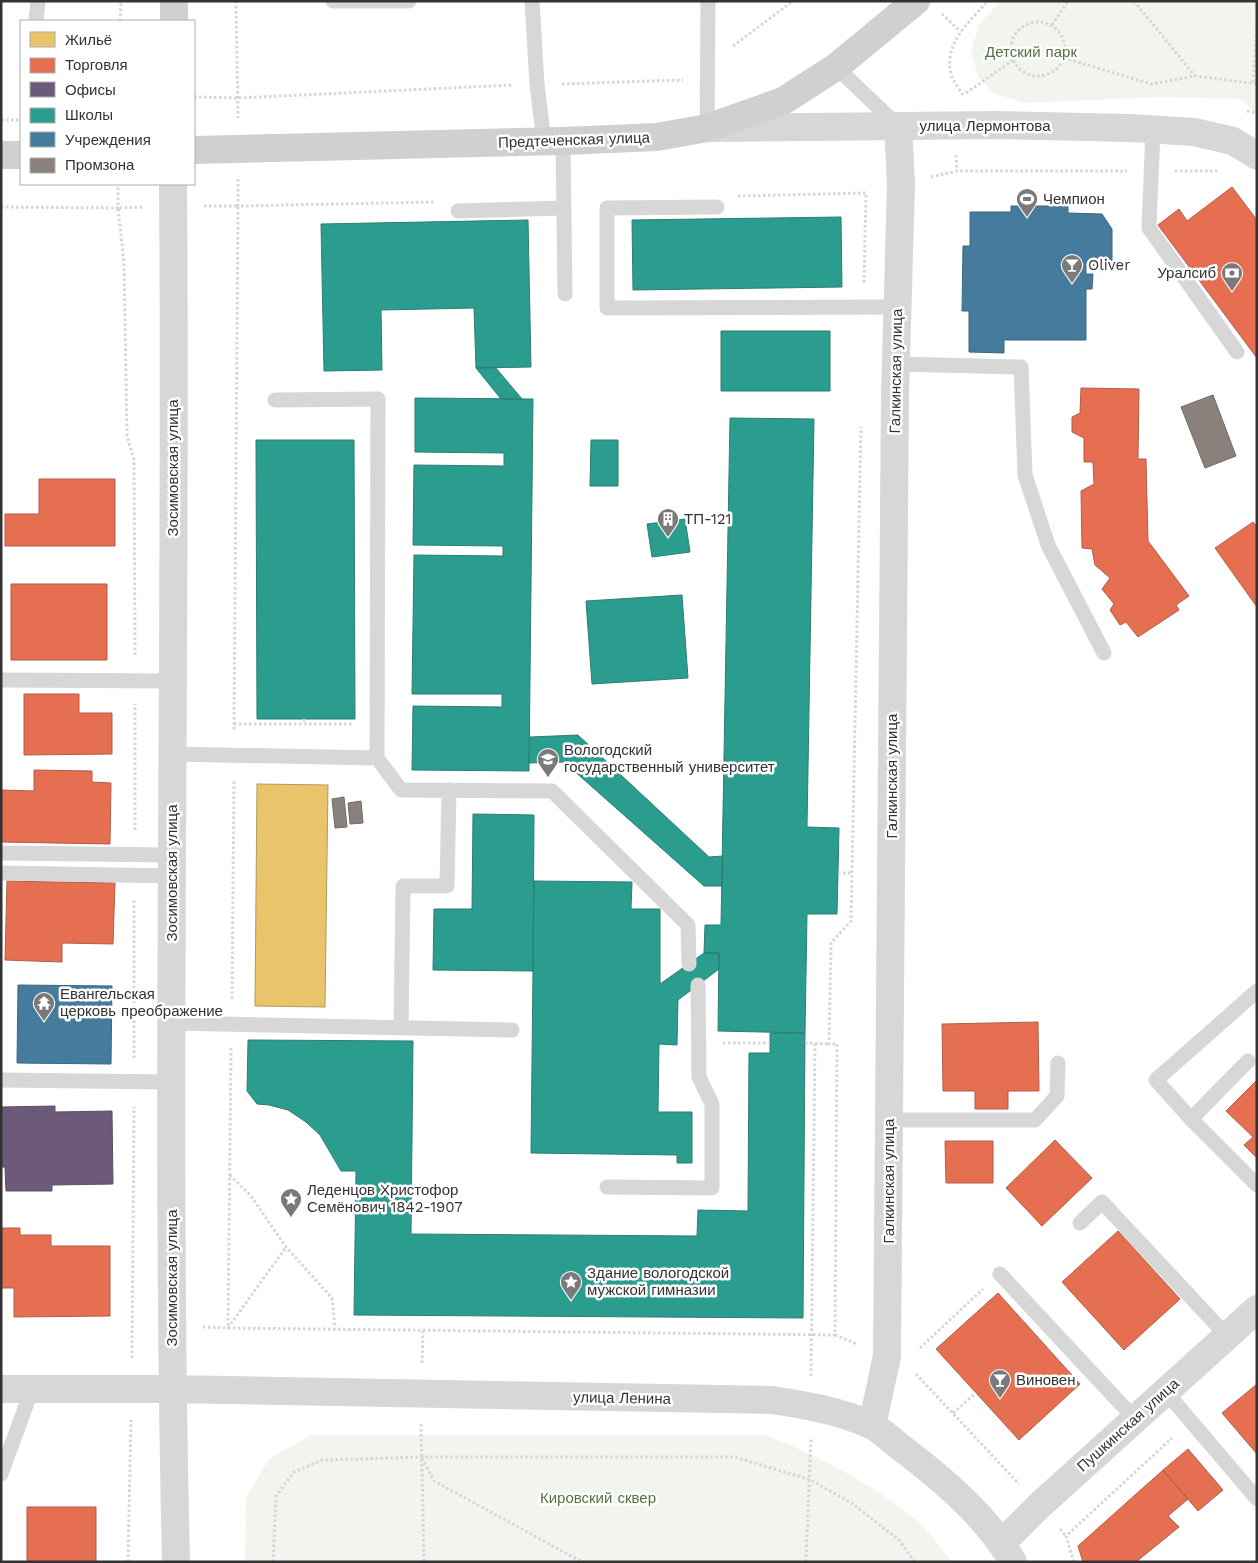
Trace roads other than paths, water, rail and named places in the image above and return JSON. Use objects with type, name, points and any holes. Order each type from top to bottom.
[{"type":"street","points":[[174,1],[174,20]]},
{"type":"street","name":"Предтеченская улица","points":[[195,150],[554,142],[657,137],[707,128],[783,101],[836,67],[916,1]]},
{"type":"street","name":"улица Лермонтова","points":[[707,128],[955,125],[1194,132],[1233,141],[1257,156]]},
{"type":"street","name":"Галкинская улица","points":[[872,1426],[888,1356],[896,364],[901,184],[898,126]]},
{"type":"street","points":[[1,155],[20,155]]},
{"type":"street","name":"Зосимовская улица","points":[[173,195],[171,1082],[172,1389],[176,1562]]},
{"type":"street","name":"Пушкинская улица","points":[[1007,1552],[1040,1505],[1257,1310]]},
{"type":"street","name":"улица Ленина","points":[[1,1389],[172,1389],[772,1400],[812,1406],[872,1426],[916,1459],[967,1504],[1007,1552]]},
{"type":"lane","points":[[36,20],[38,1]]},
{"type":"lane","points":[[333,1],[409,1]]},
{"type":"lane","points":[[532,1],[537,84],[554,142],[564,208],[565,294]]},
{"type":"lane","points":[[707,128],[708,1]]},
{"type":"lane","points":[[836,67],[898,126]]},
{"type":"lane","points":[[1153,130],[1148,228],[1237,352]]},
{"type":"lane","points":[[717,207],[607,208],[607,308],[897,307]]},
{"type":"lane","points":[[458,211],[564,208]]},
{"type":"lane","points":[[896,364],[1021,368],[1025,475],[1048,545],[1104,653]]},
{"type":"lane","points":[[275,400],[378,399],[377,758],[401,790],[552,791],[688,925],[689,964]]},
{"type":"lane","points":[[1,669],[2,680],[172,681]]},
{"type":"lane","points":[[172,754],[377,758]]},
{"type":"lane","points":[[400,1028],[403,886],[448,886],[450,790]]},
{"type":"lane","points":[[1,853],[172,866]]},
{"type":"lane","points":[[1,873],[172,866]]},
{"type":"lane","points":[[608,1187],[712,1188],[712,1104],[698,1077],[698,985]]},
{"type":"lane","points":[[1257,991],[1156,1080],[1191,1119],[1257,1185]]},
{"type":"lane","points":[[171,1023],[512,1030]]},
{"type":"lane","points":[[1191,1119],[1248,1061]]},
{"type":"lane","points":[[889,1120],[1036,1120],[1058,1096],[1058,1063]]},
{"type":"lane","points":[[1,1080],[171,1082]]},
{"type":"lane","points":[[1080,1223],[1102,1202],[1227,1336]]},
{"type":"lane","points":[[1000,1274],[1135,1419]]},
{"type":"lane","points":[[1,1474],[32,1389]]},
{"type":"lane","points":[[1166,1392],[1257,1499]]},
{"type":"place","name":"Чемпион","points":[[1027,218]]},
{"type":"place","name":"Oliver","points":[[1072,284]]},
{"type":"place","name":"Уралсиб","points":[[1232,292]]},
{"type":"place","name":"ТП-121","points":[[668,538]]},
{"type":"place","name":"Вологодский государственный университет","points":[[548,778]]},
{"type":"place","name":"Евангельская церковь преображение","points":[[44,1022]]},
{"type":"place","name":"Леденцов Христофор Семёнович 1842-1907","points":[[291,1218]]},
{"type":"place","name":"Здание вологодской мужской гимназии","points":[[571,1301]]},
{"type":"place","name":"Виновен","points":[[1000,1399]]},
{"type":"park label","name":"Детский парк","points":[[1031,52]]},
{"type":"park label","name":"Кировский сквер","points":[[598,1498]]}]
